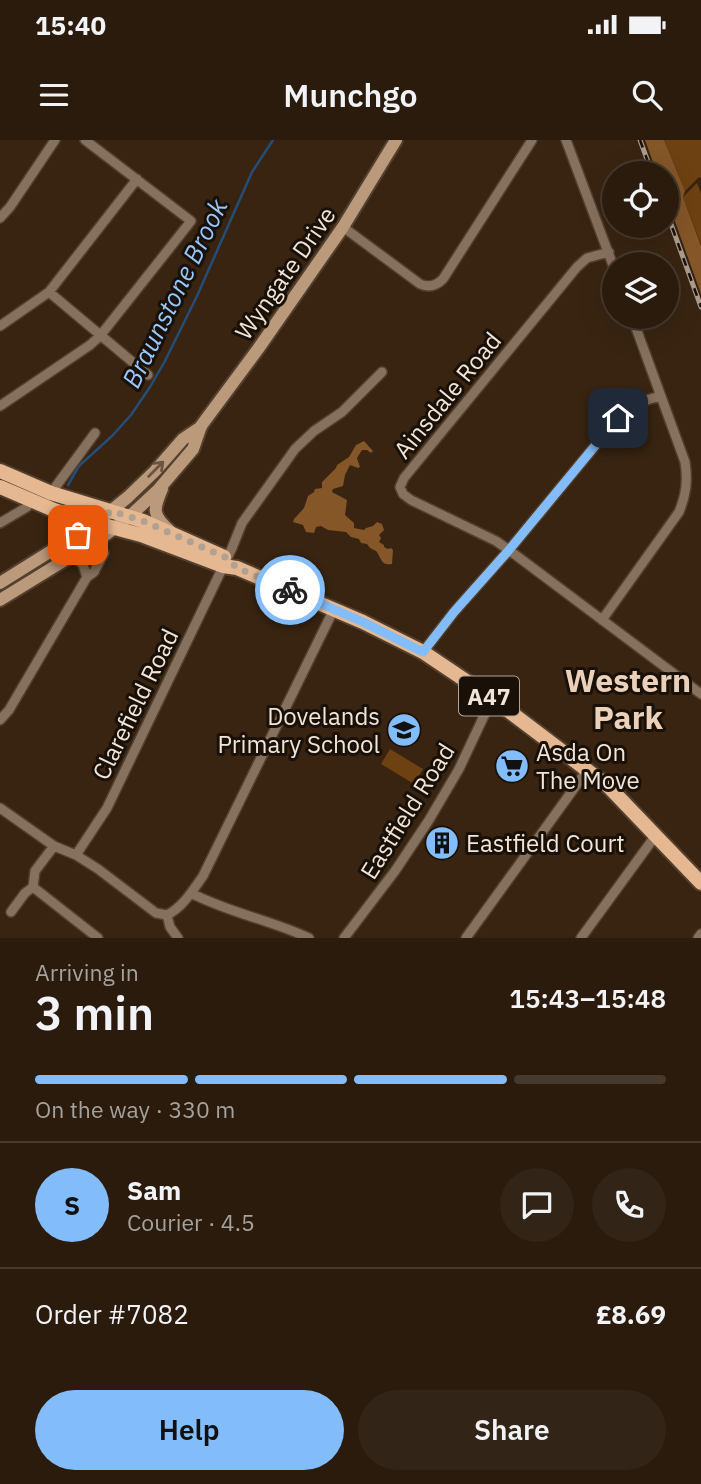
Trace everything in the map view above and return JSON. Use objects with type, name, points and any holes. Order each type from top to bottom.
[{"type":"main road","name":"A47","points":[[0,471],[51,493],[130,516],[174,534],[229,564]]},
{"type":"main road","name":"A47","points":[[0,487],[54,510],[229,564],[334,609],[423,652],[493,699],[588,769],[608,786],[701,883]]},
{"type":"street","points":[[0,218],[55,140]]},
{"type":"street","points":[[0,406],[100,337],[191,221],[86,140]]},
{"type":"street","name":"Wyngate Drive","points":[[0,600],[115,528],[147,501],[193,449],[201,426],[343,227],[396,140]]},
{"type":"street","points":[[343,227],[420,284],[434,286],[443,279],[532,140]]},
{"type":"street","points":[[566,140],[609,252]]},
{"type":"street","points":[[0,326],[48,292],[137,179]]},
{"type":"street","name":"Ainsdale Road","points":[[602,254],[587,258],[577,267],[401,483],[401,491],[411,500],[496,541],[701,694]]},
{"type":"street","points":[[48,292],[148,375]]},
{"type":"street","points":[[602,620],[671,524],[685,497],[685,463],[636,329]]},
{"type":"street","name":"Clarefield Road","points":[[76,855],[107,808],[229,564],[242,523],[295,449],[314,431],[342,412],[382,371]]},
{"type":"street","points":[[423,652],[626,408],[660,396]]},
{"type":"street","name":"Wyngate Drive","points":[[0,583],[96,523],[155,471],[183,439],[201,426]]},
{"type":"street","points":[[51,493],[95,433]]},
{"type":"street","points":[[167,479],[155,505],[155,511],[160,522],[174,534]]},
{"type":"street","points":[[0,523],[27,507],[30,501]]},
{"type":"street","points":[[54,510],[60,528],[56,550]]},
{"type":"street","points":[[0,720],[9,710],[87,577],[94,572],[104,553]]},
{"type":"street","points":[[74,555],[83,565],[87,577]]},
{"type":"street","points":[[0,808],[54,846],[76,855],[98,869],[156,913],[167,915],[174,911],[191,894],[203,876],[334,609]]},
{"type":"street","name":"Eastfield Road","points":[[344,938],[395,871],[429,820],[459,769],[493,699]]},
{"type":"street","points":[[466,938],[588,769]]},
{"type":"street","points":[[581,938],[656,835]]},
{"type":"street","points":[[33,887],[35,871],[54,846]]},
{"type":"street","points":[[16,910],[25,893],[33,887]]},
{"type":"street","points":[[33,887],[92,936]]},
{"type":"street","points":[[191,894],[212,904],[286,927],[309,938]]},
{"type":"street","points":[[167,915],[170,927],[178,938]]},
{"type":"shaded area","points":[[645,140],[664,140],[673,161],[653,161]]},
{"type":"shaded area","points":[[664,140],[701,140],[701,178],[685,191],[679,176],[679,161],[673,161]]},
{"type":"shaded area","points":[[679,176],[685,191],[683,197],[701,246],[701,294],[679,233]]},
{"type":"shaded area","points":[[697,183],[701,193],[701,245],[683,197]]},
{"type":"shaded area","points":[[364,441],[373,451],[371,453],[362,450],[357,458],[360,467],[350,465],[343,486],[333,489],[332,492],[347,500],[345,515],[354,523],[354,528],[364,530],[377,522],[382,524],[384,530],[379,535],[379,542],[393,550],[392,564],[383,563],[376,551],[346,532],[328,530],[321,526],[316,527],[314,533],[306,532],[303,525],[293,522],[304,508],[308,496],[315,489],[322,488],[322,482],[337,465],[349,457],[356,445]]},
{"type":"shaded area","points":[[390,749],[423,769],[414,784],[381,764]]},
{"type":"waterway","name":"Braunstone Brook","points":[[68,485],[79,466],[131,415],[150,387],[197,296],[252,172],[273,140]]},
{"type":"railway","points":[[640,140],[648,161]]},
{"type":"railway","points":[[676,238],[701,307]]},
{"type":"way so far","points":[[78,535],[111,511],[130,516],[227,558],[237,568],[290,590]]},
{"type":"place","name":"Dovelands Primary School","points":[[404,730]]},
{"type":"place","name":"Asda On The Move","points":[[512,766]]},
{"type":"place","name":"Eastfield Court","points":[[442,843]]},
{"type":"district","name":"Western Park","points":[[628,698]]},
{"type":"route","points":[[290,590],[423,652],[618,418]]}]
